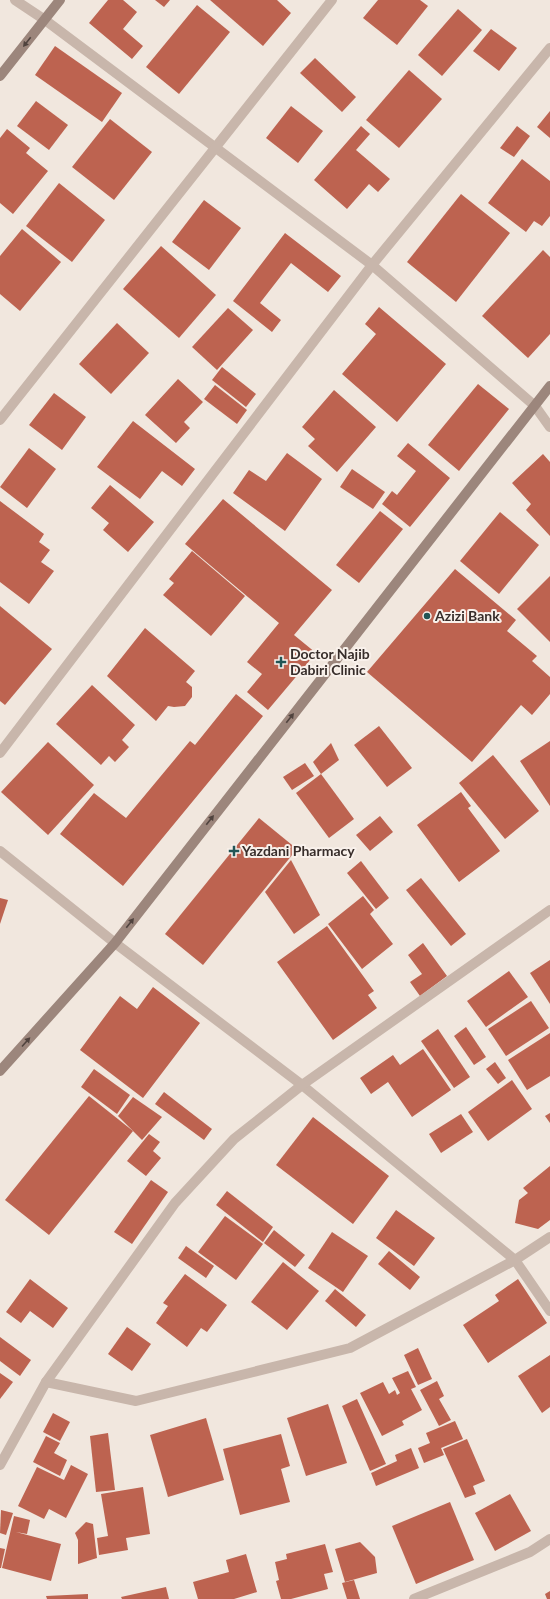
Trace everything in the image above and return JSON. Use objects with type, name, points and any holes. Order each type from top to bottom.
[{"type":"main road","points":[[0,76],[60,0]]},
{"type":"main road","points":[[0,1071],[115,943],[550,386]]},
{"type":"street","points":[[15,0],[45,20],[372,265],[535,406],[550,427]]},
{"type":"street","points":[[0,420],[332,0]]},
{"type":"street","points":[[0,753],[372,265],[550,48]]},
{"type":"street","points":[[0,851],[115,943],[302,1085],[515,1260],[550,1311]]},
{"type":"street","points":[[0,1465],[46,1382],[175,1203],[234,1139],[302,1085],[550,910]]},
{"type":"street","points":[[46,1382],[136,1401],[350,1348],[515,1260],[550,1237]]},
{"type":"street","points":[[414,1599],[530,1552],[550,1539]]},
{"type":"building","points":[[108,0],[123,0],[137,12],[123,29],[143,46],[132,59],[89,23]]},
{"type":"building","points":[[155,0],[170,0],[164,7]]},
{"type":"building","points":[[210,0],[277,0],[291,13],[263,46]]},
{"type":"building","points":[[378,0],[420,0],[428,6],[397,45],[363,18]]},
{"type":"building","points":[[197,5],[230,32],[179,94],[146,67]]},
{"type":"building","points":[[458,9],[482,30],[442,76],[418,55]]},
{"type":"building","points":[[491,29],[517,48],[499,71],[473,51]]},
{"type":"building","points":[[55,46],[122,93],[102,122],[35,75]]},
{"type":"building","points":[[315,58],[356,97],[342,112],[300,73]]},
{"type":"building","points":[[409,70],[442,99],[399,148],[366,120]]},
{"type":"building","points":[[36,101],[68,125],[49,150],[17,126]]},
{"type":"building","points":[[291,106],[323,131],[298,163],[266,138]]},
{"type":"building","points":[[550,111],[550,138],[537,127]]},
{"type":"building","points":[[110,119],[152,152],[114,200],[72,167]]},
{"type":"building","points":[[361,126],[370,134],[356,150],[390,179],[378,192],[369,184],[347,209],[314,180]]},
{"type":"building","points":[[517,126],[530,136],[514,157],[500,148]]},
{"type":"building","points":[[7,129],[30,148],[26,153],[48,171],[13,214],[0,203],[0,138]]},
{"type":"building","points":[[522,159],[550,181],[550,216],[542,226],[534,221],[526,232],[488,203]]},
{"type":"building","points":[[59,183],[105,220],[72,262],[26,226]]},
{"type":"building","points":[[461,194],[510,233],[456,302],[407,262]]},
{"type":"building","points":[[204,200],[241,228],[209,270],[172,242]]},
{"type":"building","points":[[22,229],[61,262],[20,311],[0,294],[0,256]]},
{"type":"building","points":[[285,233],[341,276],[328,292],[291,263],[260,303],[281,320],[272,332],[233,301]]},
{"type":"building","points":[[161,246],[216,295],[179,338],[123,289]]},
{"type":"building","points":[[543,250],[550,257],[550,334],[528,358],[482,316]]},
{"type":"building","points":[[379,307],[446,364],[397,422],[342,374],[376,334],[365,324]]},
{"type":"building","points":[[228,308],[253,330],[217,370],[192,347]]},
{"type":"building","points":[[117,323],[149,353],[111,394],[79,364]]},
{"type":"building","points":[[222,367],[256,394],[246,407],[212,380]]},
{"type":"building","points":[[178,379],[203,402],[184,422],[190,428],[176,443],[145,415]]},
{"type":"building","points":[[478,384],[509,409],[459,471],[428,445]]},
{"type":"building","points":[[215,385],[247,410],[237,424],[204,399]]},
{"type":"building","points":[[334,390],[376,427],[337,472],[308,446],[315,439],[302,427]]},
{"type":"building","points":[[54,393],[86,417],[62,450],[29,425]]},
{"type":"building","points":[[133,421],[195,469],[182,486],[162,471],[140,499],[97,467]]},
{"type":"building","points":[[408,443],[450,478],[410,527],[382,504],[392,491],[397,495],[416,471],[397,456]]},
{"type":"building","points":[[29,448],[56,469],[27,508],[0,487]]},
{"type":"building","points":[[287,453],[322,479],[285,531],[233,493],[249,470],[266,481]]},
{"type":"building","points":[[543,454],[550,462],[550,536],[526,510],[531,504],[512,483]]},
{"type":"building","points":[[352,469],[385,492],[373,509],[340,487]]},
{"type":"building","points":[[110,485],[154,522],[128,552],[103,530],[109,523],[91,508]]},
{"type":"building","points":[[223,499],[332,590],[294,635],[316,653],[268,710],[247,692],[262,674],[247,662],[279,623],[185,544]]},
{"type":"building","points":[[0,501],[44,534],[39,542],[50,550],[41,562],[54,571],[29,604],[0,582]]},
{"type":"building","points":[[380,511],[403,529],[359,583],[336,565]]},
{"type":"building","points":[[500,512],[539,545],[499,594],[460,561]]},
{"type":"building","points":[[192,551],[245,596],[211,636],[163,595],[174,583],[169,579]]},
{"type":"building","points":[[455,569],[516,620],[507,631],[537,656],[532,661],[550,677],[550,694],[532,715],[521,705],[472,762],[367,672]]},
{"type":"building","points":[[550,576],[550,642],[517,609]]},
{"type":"building","points":[[0,606],[52,649],[5,705],[0,701]]},
{"type":"building","points":[[145,628],[195,671],[186,682],[192,687],[192,697],[185,706],[168,706],[156,721],[107,676]]},
{"type":"building","points":[[92,685],[135,725],[122,740],[129,747],[115,762],[109,756],[101,765],[56,724]]},
{"type":"building","points":[[236,694],[263,716],[123,886],[60,834],[94,793],[126,818],[190,741],[195,745]]},
{"type":"building","points":[[379,726],[412,768],[387,787],[354,745]]},
{"type":"building","points":[[550,741],[550,806],[520,761]]},
{"type":"building","points":[[48,742],[94,785],[48,835],[1,792]]},
{"type":"building","points":[[331,743],[339,760],[321,774],[313,762]]},
{"type":"building","points":[[493,755],[539,811],[505,839],[459,783]]},
{"type":"building","points":[[305,763],[314,776],[292,790],[283,777]]},
{"type":"building","points":[[321,774],[354,819],[329,838],[296,793]]},
{"type":"building","points":[[461,792],[471,806],[468,808],[500,851],[459,882],[417,825]]},
{"type":"building","points":[[380,816],[393,832],[370,851],[356,835]]},
{"type":"building","points":[[259,818],[297,849],[203,965],[165,934]]},
{"type":"building","points":[[291,860],[320,915],[294,934],[265,892]]},
{"type":"building","points":[[361,861],[389,898],[376,909],[347,873]]},
{"type":"building","points":[[421,878],[466,934],[451,946],[406,890]]},
{"type":"building","points":[[363,896],[374,910],[370,914],[393,944],[362,969],[328,924]]},
{"type":"building","points":[[0,898],[8,900],[0,924]]},
{"type":"building","points":[[327,926],[374,991],[368,995],[377,1008],[333,1040],[277,962]]},
{"type":"building","points":[[423,943],[447,976],[420,996],[410,982],[422,974],[408,955]]},
{"type":"building","points":[[550,960],[550,1004],[530,973]]},
{"type":"building","points":[[509,971],[528,997],[486,1027],[467,1001]]},
{"type":"building","points":[[153,987],[200,1023],[143,1098],[80,1050],[120,996],[137,1009]]},
{"type":"building","points":[[531,1001],[549,1028],[506,1056],[488,1029]]},
{"type":"building","points":[[466,1027],[486,1057],[474,1065],[454,1036]]},
{"type":"building","points":[[438,1029],[470,1077],[454,1088],[421,1041]]},
{"type":"building","points":[[550,1033],[550,1076],[527,1090],[508,1060]]},
{"type":"building","points":[[423,1049],[451,1090],[412,1117],[388,1082],[371,1094],[360,1078],[393,1055],[400,1065]]},
{"type":"building","points":[[495,1062],[506,1078],[498,1084],[486,1069]]},
{"type":"building","points":[[94,1069],[130,1095],[117,1114],[81,1087]]},
{"type":"building","points":[[512,1080],[532,1109],[488,1141],[468,1112]]},
{"type":"building","points":[[164,1092],[212,1129],[204,1140],[155,1104]]},
{"type":"building","points":[[89,1096],[133,1131],[49,1235],[5,1200]]},
{"type":"building","points":[[133,1097],[162,1117],[142,1140],[118,1116]]},
{"type":"building","points":[[550,1113],[550,1123],[545,1116]]},
{"type":"building","points":[[461,1114],[473,1132],[441,1153],[429,1134]]},
{"type":"building","points":[[313,1117],[389,1176],[353,1224],[276,1165]]},
{"type":"building","points":[[149,1134],[160,1142],[153,1151],[161,1158],[146,1176],[127,1161]]},
{"type":"building","points":[[550,1166],[550,1220],[538,1229],[515,1223],[519,1200],[528,1193],[523,1188]]},
{"type":"building","points":[[151,1180],[168,1192],[132,1244],[114,1232]]},
{"type":"building","points":[[227,1191],[273,1227],[263,1242],[216,1205]]},
{"type":"building","points":[[396,1210],[435,1238],[414,1266],[376,1238]]},
{"type":"building","points":[[225,1216],[263,1244],[236,1280],[198,1252]]},
{"type":"building","points":[[274,1230],[305,1255],[295,1267],[264,1243]]},
{"type":"building","points":[[332,1232],[368,1256],[343,1292],[308,1268]]},
{"type":"building","points":[[186,1246],[214,1266],[206,1278],[178,1258]]},
{"type":"building","points":[[389,1251],[420,1277],[410,1290],[378,1264]]},
{"type":"building","points":[[283,1262],[319,1291],[287,1330],[251,1302]]},
{"type":"building","points":[[185,1274],[227,1305],[207,1332],[201,1328],[187,1347],[156,1323],[168,1306],[163,1303]]},
{"type":"building","points":[[30,1279],[68,1308],[53,1328],[30,1311],[21,1323],[6,1312]]},
{"type":"building","points":[[518,1279],[547,1323],[488,1363],[463,1325],[499,1301],[495,1295]]},
{"type":"building","points":[[335,1289],[366,1315],[356,1327],[325,1301]]},
{"type":"building","points":[[127,1327],[151,1344],[132,1371],[108,1354]]},
{"type":"building","points":[[0,1337],[31,1360],[20,1376],[0,1361]]},
{"type":"building","points":[[418,1348],[432,1379],[418,1385],[404,1355]]},
{"type":"building","points":[[550,1355],[550,1407],[542,1413],[518,1376]]},
{"type":"building","points":[[408,1371],[416,1387],[411,1389],[422,1410],[402,1421],[404,1425],[382,1436],[360,1393],[383,1382],[389,1394],[395,1390],[397,1395],[400,1393],[392,1378]]},
{"type":"building","points":[[0,1373],[13,1382],[0,1399]]},
{"type":"building","points":[[437,1381],[444,1396],[439,1399],[451,1420],[439,1426],[420,1390]]},
{"type":"building","points":[[357,1399],[386,1464],[370,1471],[342,1406]]},
{"type":"building","points":[[328,1404],[347,1463],[306,1476],[287,1418]]},
{"type":"building","points":[[53,1413],[70,1422],[60,1441],[43,1432]]},
{"type":"building","points":[[206,1418],[224,1480],[168,1497],[150,1435]]},
{"type":"building","points":[[455,1421],[463,1439],[441,1448],[444,1455],[424,1463],[418,1448],[430,1443],[426,1433]]},
{"type":"building","points":[[108,1433],[115,1490],[96,1492],[90,1436]]},
{"type":"building","points":[[281,1434],[290,1466],[281,1469],[290,1502],[240,1515],[223,1449]]},
{"type":"building","points":[[46,1436],[60,1443],[54,1453],[67,1460],[60,1476],[33,1462]]},
{"type":"building","points":[[467,1439],[485,1481],[473,1486],[476,1494],[465,1498],[443,1449]]},
{"type":"building","points":[[411,1448],[419,1468],[376,1486],[371,1473],[397,1461],[395,1455]]},
{"type":"building","points":[[71,1465],[88,1474],[66,1518],[49,1509],[44,1519],[18,1506],[37,1467],[64,1480]]},
{"type":"building","points":[[143,1487],[150,1534],[126,1538],[128,1550],[99,1555],[97,1538],[108,1536],[101,1494]]},
{"type":"building","points":[[510,1494],[531,1531],[495,1551],[475,1513]]},
{"type":"building","points":[[450,1502],[474,1560],[416,1584],[392,1526]]},
{"type":"building","points":[[1,1510],[13,1513],[6,1535],[0,1533]]},
{"type":"building","points":[[14,1516],[30,1520],[27,1534],[16,1532],[61,1544],[51,1581],[2,1568]]},
{"type":"building","points":[[86,1522],[93,1524],[97,1558],[78,1564],[78,1540],[75,1533]]},
{"type":"building","points":[[360,1542],[375,1557],[377,1573],[345,1582],[335,1549]]},
{"type":"building","points":[[325,1544],[333,1572],[324,1574],[328,1589],[291,1599],[281,1599],[276,1581],[279,1580],[275,1562],[287,1559],[286,1554]]},
{"type":"building","points":[[0,1548],[5,1549],[1,1568],[0,1568]]},
{"type":"building","points":[[246,1554],[257,1592],[234,1599],[198,1599],[193,1582],[229,1572],[226,1560]]},
{"type":"building","points":[[354,1580],[360,1599],[347,1599],[342,1583]]},
{"type":"building","points":[[166,1587],[169,1599],[122,1599],[121,1597]]},
{"type":"building","points":[[550,1591],[550,1599],[547,1599],[545,1594]]},
{"type":"building","points":[[88,1594],[88,1599],[47,1599],[46,1596]]},
{"type":"place","name":"Azizi Bank","points":[[427,616]]},
{"type":"place","name":"Doctor Najib Dabiri Clinic","points":[[281,662]]},
{"type":"place","name":"Yazdani Pharmacy","points":[[234,851]]}]
